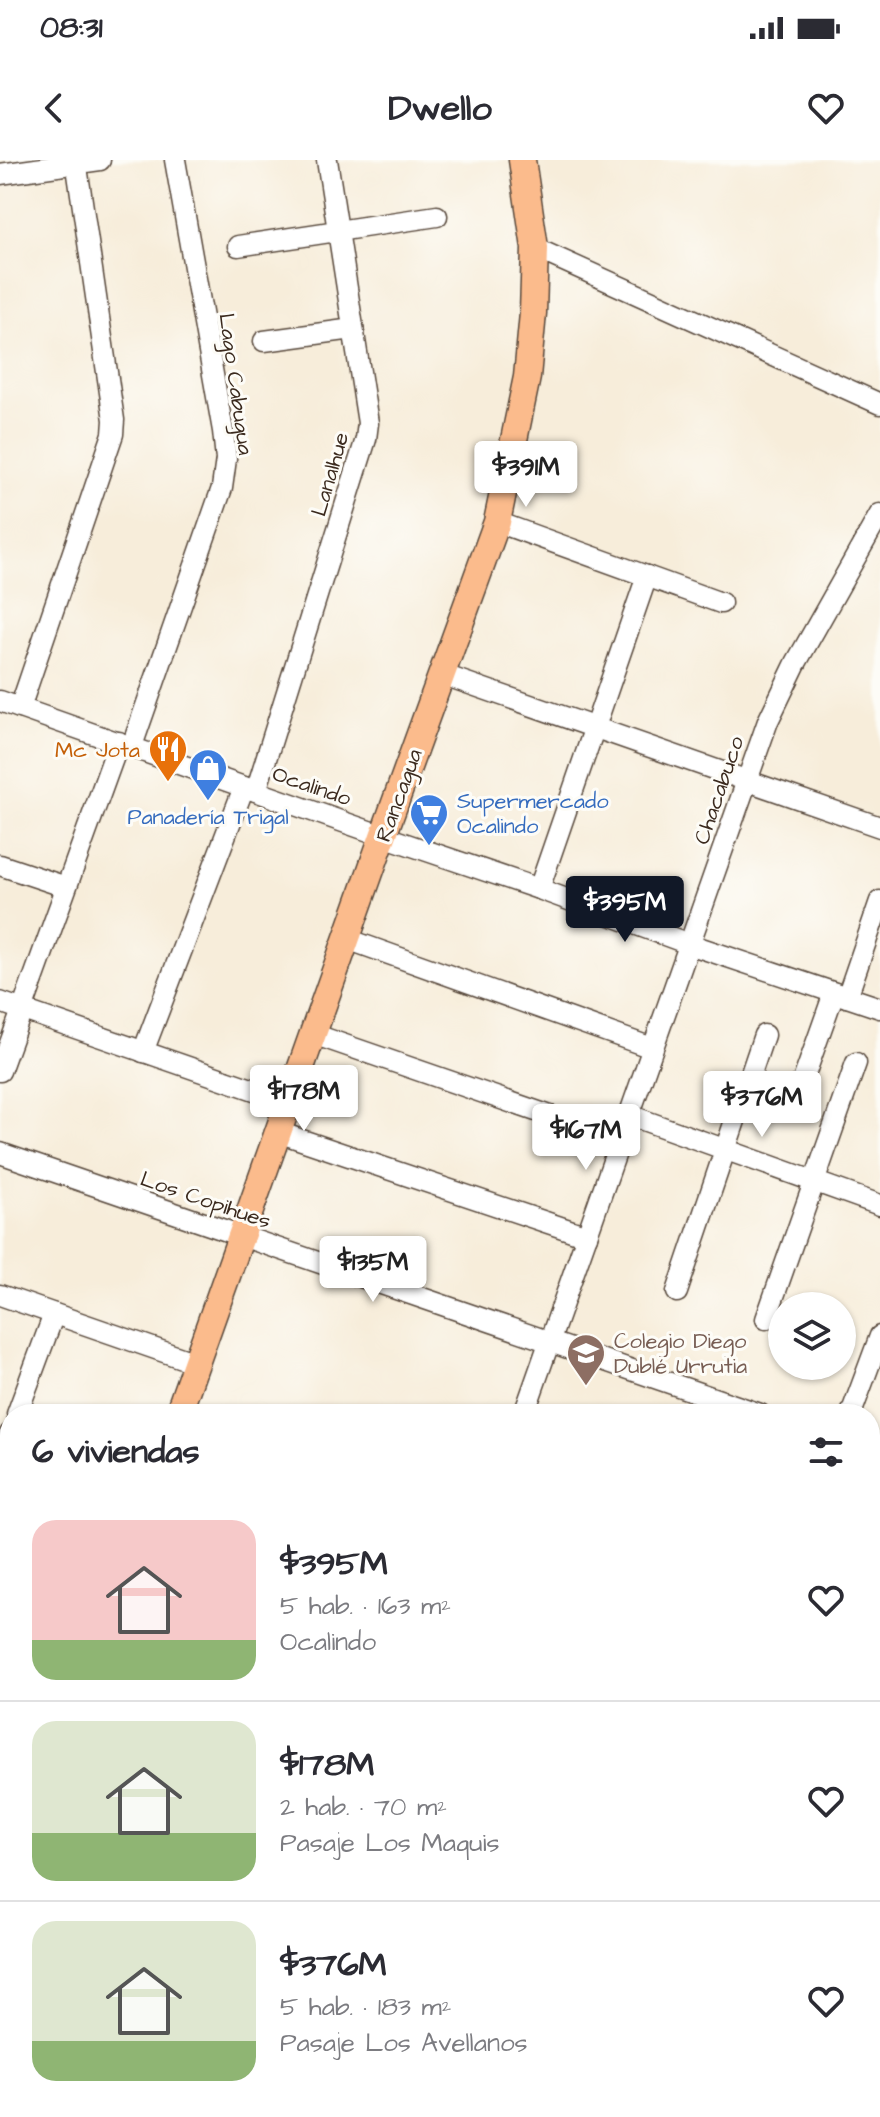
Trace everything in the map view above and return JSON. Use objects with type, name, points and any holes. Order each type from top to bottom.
[{"type":"main road","name":"Rancagua","points":[[182,1404],[497,522],[527,377],[533,313],[535,248],[522,160]]},
{"type":"street","points":[[0,174],[100,160]]},
{"type":"street","name":"Lago Cabugua","points":[[0,1071],[66,887],[125,744],[222,488],[226,459],[223,431],[175,160]]},
{"type":"street","name":"Lanalhue","points":[[143,1052],[250,789],[366,439],[368,423],[327,160]]},
{"type":"street","points":[[10,704],[111,446],[113,434],[114,420],[76,162]]},
{"type":"street","points":[[238,246],[437,216]]},
{"type":"street","points":[[535,248],[880,404]]},
{"type":"street","points":[[264,341],[353,329]]},
{"type":"street","name":"Chacabuco","points":[[527,1404],[768,721],[880,514]]},
{"type":"street","points":[[497,522],[721,603]]},
{"type":"street","points":[[539,889],[647,576]]},
{"type":"street","points":[[441,674],[880,827]]},
{"type":"street","name":"Ocalindo","points":[[10,704],[689,944],[880,1008]]},
{"type":"street","points":[[0,865],[66,887]]},
{"type":"street","points":[[795,1103],[880,901]]},
{"type":"street","points":[[347,939],[652,1048]]},
{"type":"street","points":[[0,1002],[289,1102]]},
{"type":"street","points":[[313,1034],[620,1140]]},
{"type":"street","points":[[677,1292],[764,1035]]},
{"type":"street","points":[[766,1319],[856,1063]]},
{"type":"street","points":[[629,1115],[880,1205]]},
{"type":"street","points":[[278,1132],[587,1236]]},
{"type":"street","name":"Los Copihues","points":[[0,1153],[731,1404]]},
{"type":"street","points":[[0,1295],[196,1363]]},
{"type":"street","points":[[21,1404],[54,1314]]},
{"type":"street","points":[[855,1404],[880,1336]]},
{"type":"place","name":"Mc Jota","points":[[168,783]]},
{"type":"place","name":"Panadería Trigal","points":[[208,802]]},
{"type":"place","name":"Supermercado Ocalindo","points":[[429,847]]},
{"type":"place","name":"Colegio Diego Dublé Urrutia","points":[[586,1387]]}]
